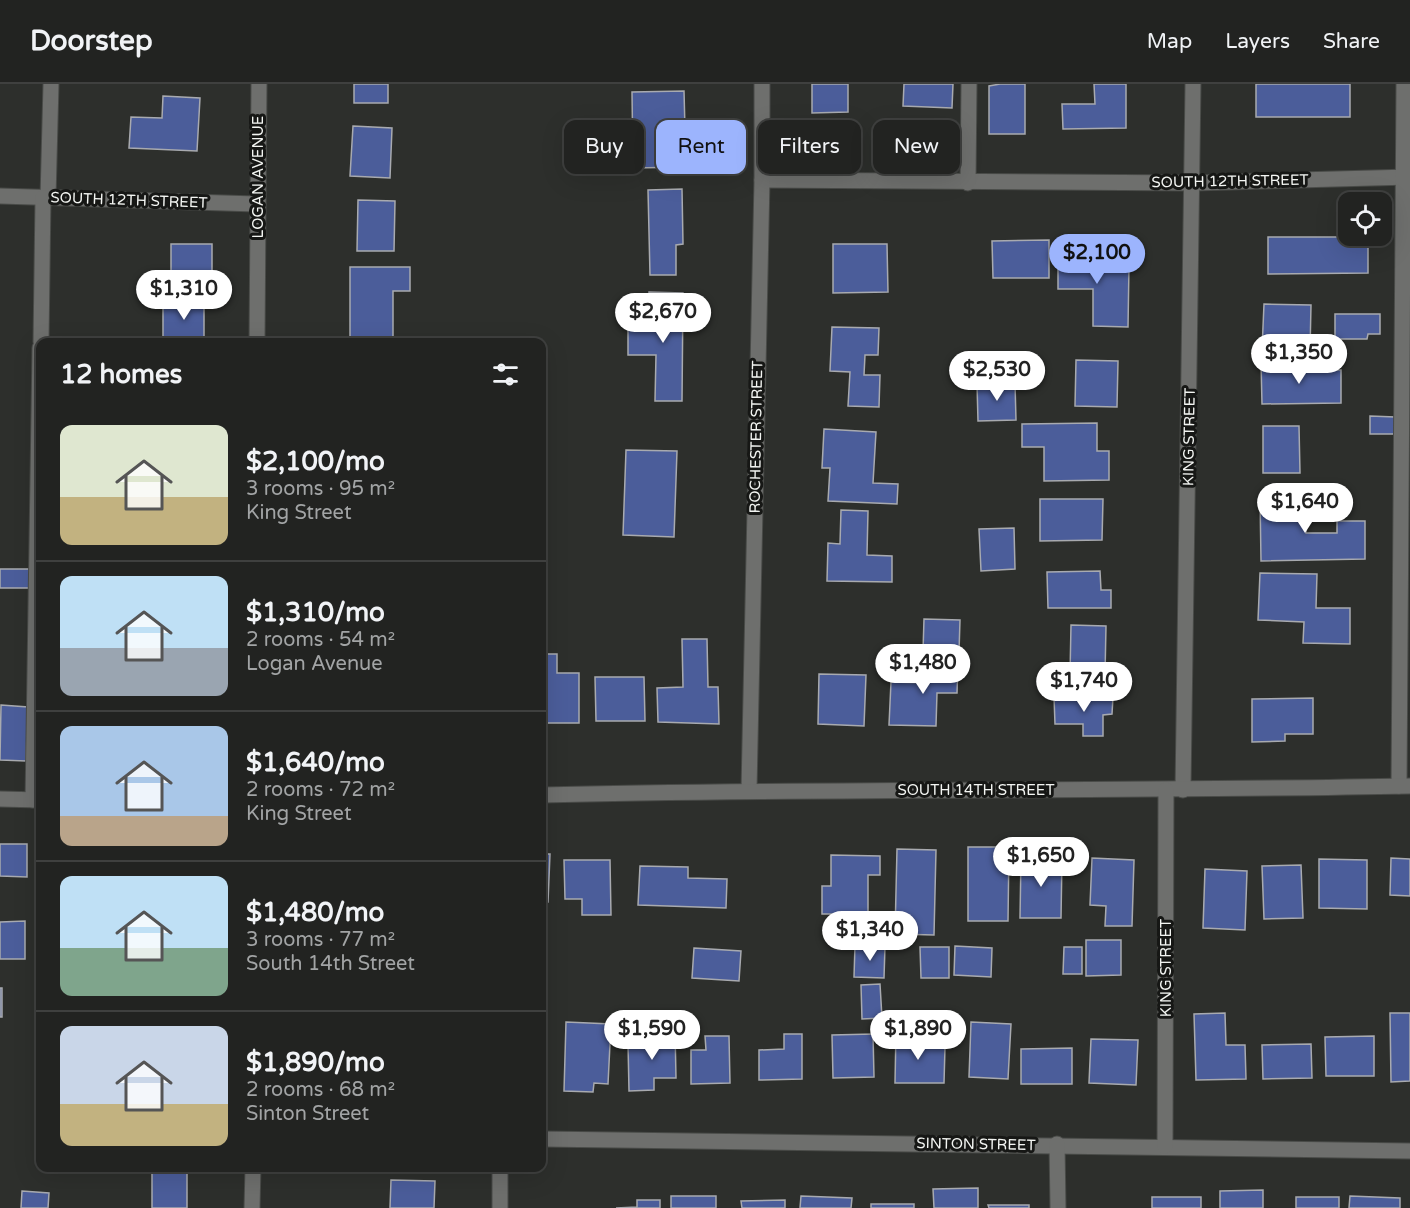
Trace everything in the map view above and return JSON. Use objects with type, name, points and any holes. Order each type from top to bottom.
[{"type":"street","points":[[41,338],[51,84]]},
{"type":"street","name":"LOGAN AVENUE","points":[[257,338],[259,84]]},
{"type":"street","name":"ROCHESTER STREET","points":[[749,790],[762,84]]},
{"type":"street","points":[[968,183],[969,84]]},
{"type":"street","name":"KING STREET","points":[[1183,790],[1193,84]]},
{"type":"street","points":[[1404,84],[1406,177],[1405,786]]},
{"type":"street","name":"SOUTH 12TH STREET","points":[[762,180],[1193,183],[1406,177]]},
{"type":"street","name":"SOUTH 12TH STREET","points":[[0,196],[258,204]]},
{"type":"street","name":"SOUTH 14TH STREET","points":[[546,795],[749,790],[1183,790],[1405,786]]},
{"type":"street","name":"KING STREET","points":[[1165,1146],[1166,790]]},
{"type":"street","points":[[0,800],[36,800]]},
{"type":"street","name":"SINTON STREET","points":[[546,1139],[1057,1144],[1410,1151]]},
{"type":"street","points":[[1057,1144],[1058,1208]]},
{"type":"street","points":[[252,1208],[253,1172]]},
{"type":"street","points":[[500,1172],[500,1208]]},
{"type":"building","points":[[354,84],[388,84],[388,103],[354,103]]},
{"type":"building","points":[[812,84],[848,84],[848,112],[812,113]]},
{"type":"building","points":[[904,84],[953,84],[952,108],[903,106]]},
{"type":"building","points":[[1025,84],[1025,134],[989,134],[989,86]]},
{"type":"building","points":[[1094,84],[1126,84],[1126,128],[1063,129],[1062,104],[1095,104]]},
{"type":"building","points":[[1256,84],[1350,84],[1350,117],[1256,117]]},
{"type":"building","points":[[684,91],[685,120],[656,120],[656,168],[644,168],[644,120],[632,120],[632,92]]},
{"type":"building","points":[[163,96],[200,98],[197,151],[129,148],[131,117],[162,118]]},
{"type":"building","points":[[353,126],[392,128],[390,178],[350,176]]},
{"type":"building","points":[[682,189],[683,244],[676,245],[676,275],[650,275],[648,190]]},
{"type":"building","points":[[358,200],[395,201],[394,251],[357,251]]},
{"type":"building","points":[[1268,237],[1338,237],[1338,246],[1368,246],[1368,273],[1268,274]]},
{"type":"building","points":[[1049,240],[1049,278],[993,278],[992,241]]},
{"type":"building","points":[[171,244],[212,244],[212,279],[171,279]]},
{"type":"building","points":[[833,244],[887,244],[888,292],[833,293]]},
{"type":"building","points":[[1058,251],[1101,252],[1100,266],[1129,266],[1128,327],[1093,326],[1093,289],[1058,289]]},
{"type":"building","points":[[350,267],[410,267],[410,291],[393,291],[393,338],[350,338]]},
{"type":"building","points":[[649,292],[683,293],[682,401],[655,401],[656,355],[628,355],[628,330],[649,330]]},
{"type":"building","points":[[163,300],[204,300],[204,338],[163,338]]},
{"type":"building","points":[[1264,304],[1311,305],[1310,351],[1262,350]]},
{"type":"building","points":[[1335,314],[1380,314],[1380,334],[1368,334],[1367,339],[1335,339]]},
{"type":"building","points":[[832,327],[879,328],[878,355],[865,355],[864,375],[880,375],[879,407],[848,406],[850,372],[830,371]]},
{"type":"building","points":[[1076,360],[1118,361],[1117,407],[1075,406]]},
{"type":"building","points":[[1261,362],[1284,362],[1284,370],[1341,370],[1341,403],[1262,404]]},
{"type":"building","points":[[1015,383],[1016,420],[978,421],[977,384]]},
{"type":"building","points":[[1370,416],[1395,417],[1395,434],[1370,434]]},
{"type":"building","points":[[1097,423],[1097,451],[1109,451],[1109,480],[1044,481],[1044,447],[1022,447],[1022,424]]},
{"type":"building","points":[[1263,426],[1299,426],[1300,473],[1263,473]]},
{"type":"building","points":[[824,429],[876,432],[873,483],[898,484],[897,504],[828,501],[830,468],[822,468]]},
{"type":"building","points":[[626,450],[677,451],[674,537],[623,535]]},
{"type":"building","points":[[1306,496],[1306,533],[1337,533],[1337,521],[1365,521],[1365,559],[1261,561],[1260,497]]},
{"type":"building","points":[[1040,499],[1103,499],[1102,540],[1040,541]]},
{"type":"building","points":[[841,510],[868,511],[867,555],[892,556],[892,582],[827,581],[828,543],[840,544]]},
{"type":"building","points":[[1014,528],[1015,569],[981,571],[979,529]]},
{"type":"building","points":[[0,569],[29,569],[29,588],[0,588]]},
{"type":"building","points":[[1100,571],[1101,590],[1111,590],[1111,608],[1048,608],[1047,572]]},
{"type":"building","points":[[1260,573],[1317,574],[1316,608],[1350,608],[1350,644],[1303,643],[1304,622],[1258,620]]},
{"type":"building","points":[[924,619],[960,620],[959,652],[923,651]]},
{"type":"building","points":[[1071,625],[1106,626],[1105,675],[1070,674]]},
{"type":"building","points":[[682,639],[707,639],[708,687],[718,687],[719,724],[658,722],[657,688],[683,687]]},
{"type":"building","points":[[930,652],[941,652],[941,661],[958,662],[957,693],[937,693],[936,726],[889,725],[891,682],[929,683]]},
{"type":"building","points":[[546,654],[557,654],[557,673],[579,673],[579,723],[546,723]]},
{"type":"building","points":[[819,674],[866,675],[864,726],[818,724]]},
{"type":"building","points":[[595,677],[644,677],[645,721],[596,721]]},
{"type":"building","points":[[1054,697],[1113,697],[1112,714],[1103,715],[1103,736],[1083,736],[1083,724],[1055,724]]},
{"type":"building","points":[[1313,698],[1313,734],[1285,734],[1285,741],[1252,742],[1252,699]]},
{"type":"building","points":[[1,705],[28,707],[26,761],[0,760]]},
{"type":"building","points":[[0,844],[27,844],[27,877],[0,876]]},
{"type":"building","points":[[968,847],[1009,847],[1008,921],[968,921]]},
{"type":"building","points":[[897,849],[936,850],[934,935],[895,934]]},
{"type":"building","points":[[546,854],[550,854],[548,902],[546,902]]},
{"type":"building","points":[[831,855],[880,856],[880,875],[868,875],[868,914],[822,914],[822,886],[831,886]]},
{"type":"building","points":[[1021,858],[1062,858],[1061,918],[1020,918]]},
{"type":"building","points":[[1092,858],[1134,860],[1132,926],[1105,926],[1106,906],[1090,905]]},
{"type":"building","points":[[1391,858],[1410,859],[1410,896],[1390,895]]},
{"type":"building","points":[[1319,859],[1367,860],[1367,909],[1319,908]]},
{"type":"building","points":[[564,860],[610,860],[611,915],[582,915],[582,899],[565,899]]},
{"type":"building","points":[[1301,865],[1303,918],[1264,919],[1262,866]]},
{"type":"building","points":[[640,866],[688,867],[688,878],[727,879],[726,908],[638,905]]},
{"type":"building","points":[[1205,869],[1247,871],[1245,930],[1203,928]]},
{"type":"building","points":[[25,921],[25,959],[0,959],[0,922]]},
{"type":"building","points":[[1086,940],[1121,940],[1121,975],[1086,976]]},
{"type":"building","points":[[855,945],[885,946],[884,978],[854,977]]},
{"type":"building","points":[[955,946],[992,948],[991,977],[954,975]]},
{"type":"building","points":[[920,947],[949,947],[949,978],[921,978]]},
{"type":"building","points":[[1064,947],[1082,947],[1082,974],[1063,974]]},
{"type":"building","points":[[694,948],[741,951],[739,981],[692,978]]},
{"type":"building","points":[[880,984],[882,1018],[862,1019],[861,985]]},
{"type":"building","points":[[0,988],[2,988],[2,1017],[0,1017]]},
{"type":"building","points":[[1225,1013],[1226,1045],[1245,1045],[1246,1079],[1196,1080],[1194,1014]]},
{"type":"building","points":[[1390,1013],[1410,1013],[1410,1081],[1391,1082]]},
{"type":"building","points":[[566,1022],[611,1024],[608,1084],[594,1083],[593,1092],[564,1091]]},
{"type":"building","points":[[971,1022],[1011,1024],[1008,1079],[969,1077]]},
{"type":"building","points":[[655,1029],[675,1029],[676,1078],[654,1078],[654,1090],[629,1091],[628,1044],[655,1044]]},
{"type":"building","points":[[896,1031],[915,1031],[914,1047],[945,1047],[944,1083],[895,1083]]},
{"type":"building","points":[[784,1034],[802,1034],[802,1079],[759,1080],[759,1050],[784,1049]]},
{"type":"building","points":[[873,1034],[874,1077],[833,1078],[832,1035]]},
{"type":"building","points":[[705,1036],[729,1036],[730,1083],[691,1084],[691,1050],[706,1050]]},
{"type":"building","points":[[1374,1036],[1374,1076],[1326,1076],[1325,1037]]},
{"type":"building","points":[[1091,1039],[1138,1040],[1136,1085],[1089,1083]]},
{"type":"building","points":[[1311,1044],[1312,1078],[1263,1079],[1262,1045]]},
{"type":"building","points":[[1072,1048],[1072,1084],[1021,1084],[1021,1049]]},
{"type":"building","points":[[152,1172],[187,1172],[187,1208],[152,1208]]},
{"type":"building","points":[[391,1180],[435,1181],[434,1208],[390,1208]]},
{"type":"building","points":[[978,1188],[978,1208],[934,1208],[933,1189]]},
{"type":"building","points":[[1263,1190],[1263,1208],[1220,1208],[1220,1191]]},
{"type":"building","points":[[22,1191],[49,1193],[48,1208],[21,1208]]},
{"type":"building","points":[[671,1196],[716,1196],[716,1208],[671,1208]]},
{"type":"building","points":[[801,1196],[852,1198],[851,1208],[800,1208]]},
{"type":"building","points":[[1350,1196],[1400,1198],[1400,1208],[1349,1208]]},
{"type":"building","points":[[1152,1197],[1201,1197],[1201,1208],[1152,1208]]},
{"type":"building","points":[[1296,1197],[1339,1197],[1339,1208],[1296,1208]]},
{"type":"building","points":[[637,1200],[660,1200],[660,1208],[616,1208],[637,1207]]},
{"type":"building","points":[[785,1200],[785,1208],[742,1208],[741,1201]]},
{"type":"building","points":[[871,1204],[914,1204],[914,1208],[871,1208]]},
{"type":"building","points":[[988,1205],[1029,1205],[1029,1208],[989,1208]]}]
